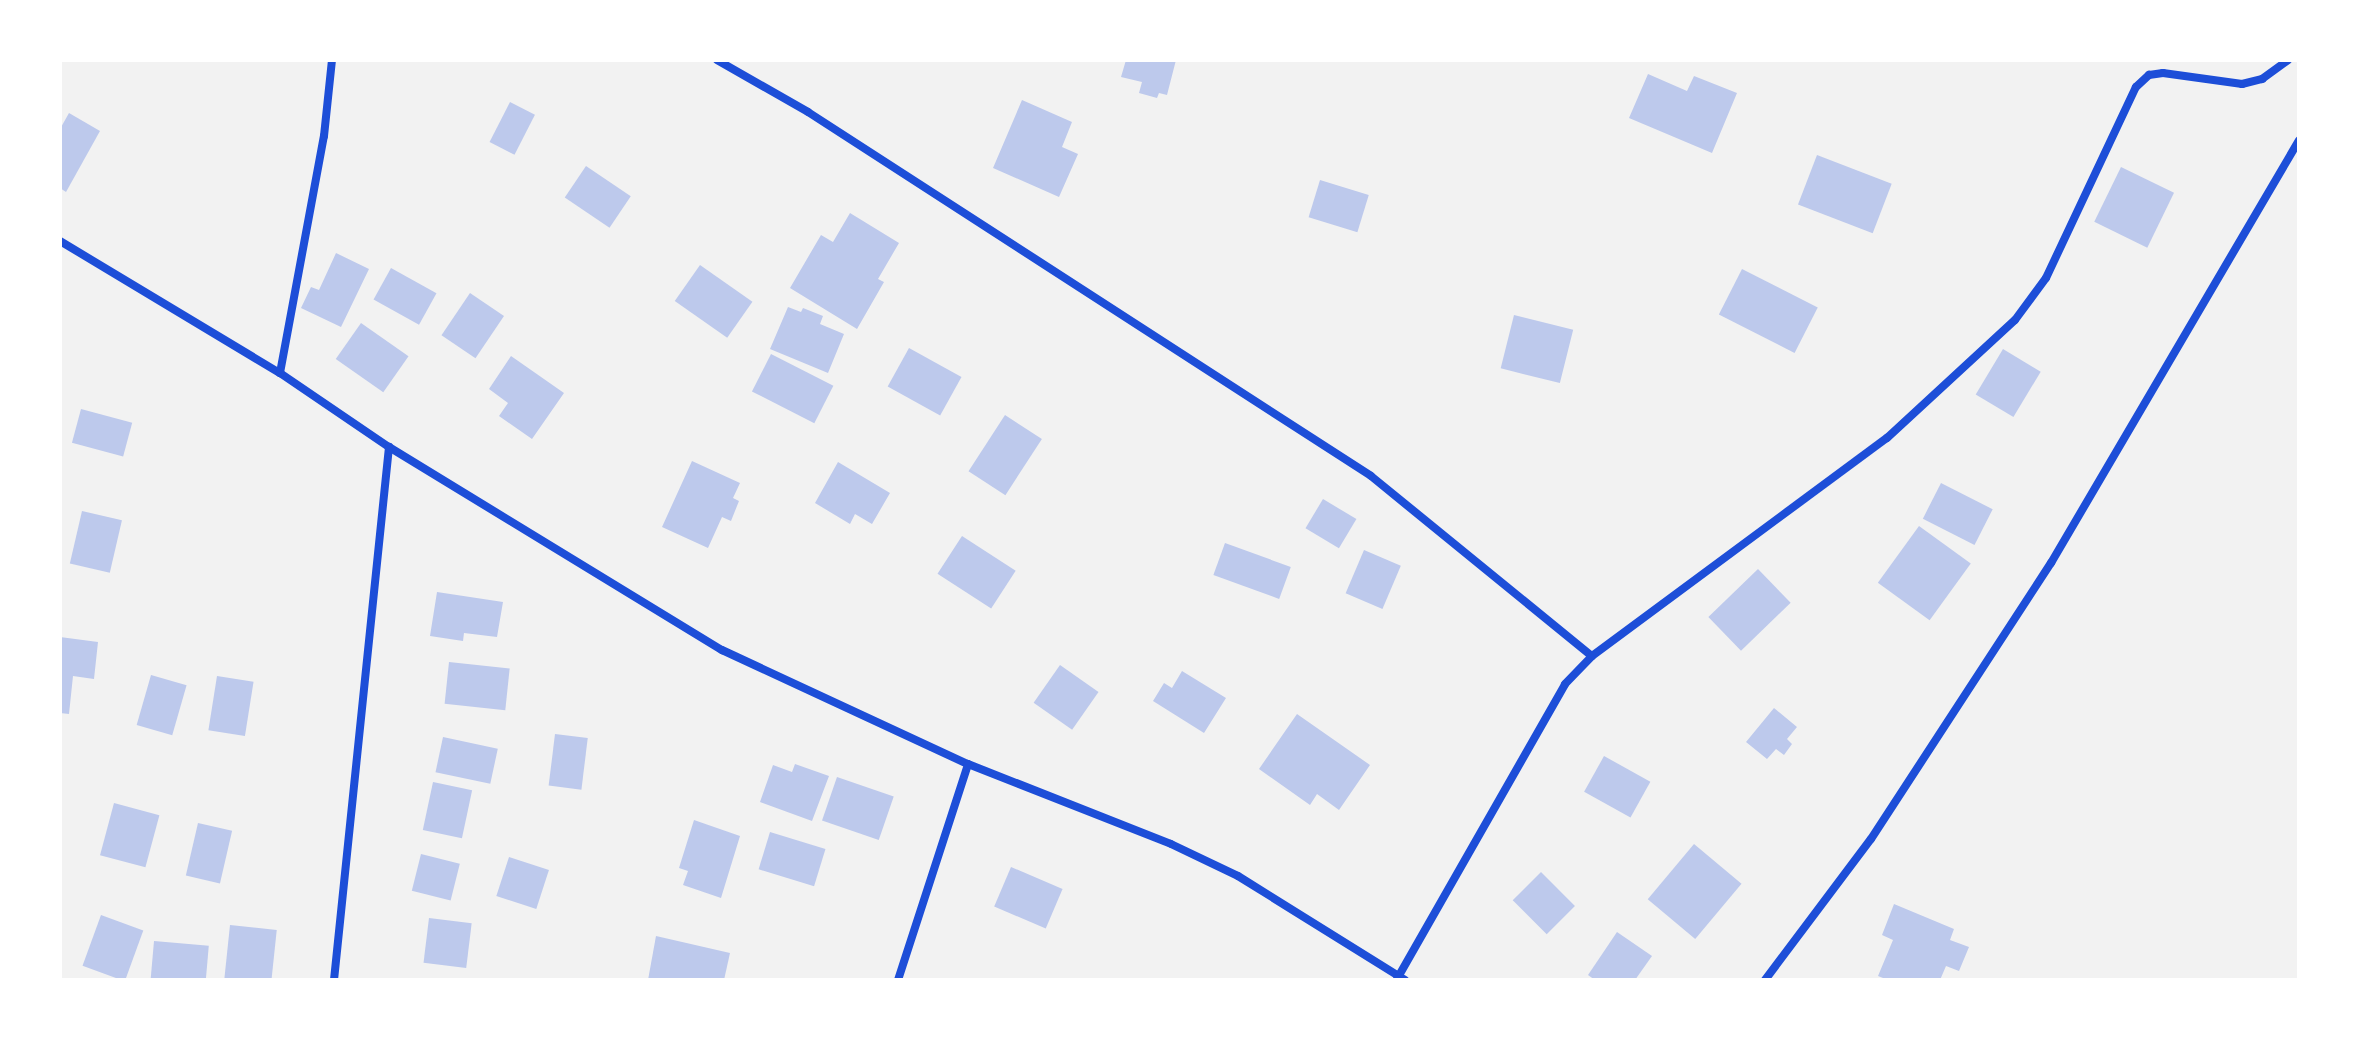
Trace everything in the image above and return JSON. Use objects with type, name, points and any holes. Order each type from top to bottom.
[{"type":"street","points":[[280,373],[324,136],[332,60]]},
{"type":"street","points":[[717,60],[808,112],[1371,476],[1592,656]]},
{"type":"street","points":[[60,241],[280,373],[389,447],[722,650],[968,764],[1171,844],[1225,870],[1400,978],[1551,703],[1578,668],[1887,438],[2015,320],[2046,278],[2128,101],[2149,75],[2163,73],[2242,84],[2262,79],[2288,60]]},
{"type":"street","points":[[1765,980],[1871,839],[2035,589],[2299,140]]},
{"type":"street","points":[[334,980],[389,447]]},
{"type":"street","points":[[898,980],[968,764]]},
{"type":"building","points":[[1126,60],[1176,60],[1167,95],[1159,93],[1157,98],[1139,93],[1142,82],[1121,77]]},
{"type":"building","points":[[1648,74],[1687,91],[1694,76],[1737,93],[1712,153],[1629,118]]},
{"type":"building","points":[[1022,100],[1072,122],[1062,147],[1078,154],[1059,197],[993,168]]},
{"type":"building","points":[[510,102],[535,115],[515,155],[490,142]]},
{"type":"building","points":[[69,113],[100,131],[66,192],[60,188],[60,129]]},
{"type":"building","points":[[1817,155],[1892,184],[1873,233],[1798,204]]},
{"type":"building","points":[[586,166],[631,196],[610,228],[565,198]]},
{"type":"building","points":[[2121,167],[2174,193],[2147,248],[2094,222]]},
{"type":"building","points":[[1320,180],[1369,195],[1357,232],[1309,217]]},
{"type":"building","points":[[850,213],[899,243],[878,279],[884,282],[857,329],[790,288],[821,235],[833,242]]},
{"type":"building","points":[[336,253],[369,269],[341,327],[301,308],[311,287],[319,290]]},
{"type":"building","points":[[700,265],[752,302],[727,338],[675,301]]},
{"type":"building","points":[[391,268],[436,293],[419,325],[374,299]]},
{"type":"building","points":[[1742,269],[1818,308],[1795,353],[1719,314]]},
{"type":"building","points":[[470,293],[504,316],[475,358],[441,335]]},
{"type":"building","points":[[788,307],[801,312],[803,308],[823,316],[820,324],[844,334],[828,373],[770,349]]},
{"type":"building","points":[[1514,315],[1573,330],[1560,383],[1501,368]]},
{"type":"building","points":[[361,323],[409,356],[383,392],[336,359]]},
{"type":"building","points":[[909,348],[961,377],[940,416],[888,386]]},
{"type":"building","points":[[2003,349],[2041,372],[2013,417],[1976,394]]},
{"type":"building","points":[[771,354],[833,386],[814,423],[752,391]]},
{"type":"building","points":[[511,356],[564,393],[532,439],[499,416],[508,403],[489,389]]},
{"type":"building","points":[[81,409],[132,423],[123,457],[72,443]]},
{"type":"building","points":[[1005,415],[1042,439],[1005,495],[969,471]]},
{"type":"building","points":[[692,461],[740,483],[733,498],[739,501],[731,521],[722,517],[708,548],[662,527]]},
{"type":"building","points":[[838,462],[890,493],[872,524],[855,514],[850,524],[815,503]]},
{"type":"building","points":[[1941,483],[1993,509],[1975,545],[1923,519]]},
{"type":"building","points":[[1323,499],[1356,519],[1339,548],[1305,528]]},
{"type":"building","points":[[82,511],[122,520],[110,573],[70,564]]},
{"type":"building","points":[[1919,526],[1971,564],[1930,620],[1878,583]]},
{"type":"building","points":[[962,536],[1016,571],[991,609],[937,574]]},
{"type":"building","points":[[1225,543],[1291,567],[1279,599],[1213,575]]},
{"type":"building","points":[[1364,550],[1401,566],[1382,609],[1346,593]]},
{"type":"building","points":[[1758,569],[1791,603],[1741,651],[1708,617]]},
{"type":"building","points":[[437,592],[503,602],[497,637],[464,633],[463,641],[430,636]]},
{"type":"building","points":[[60,637],[98,642],[94,679],[73,676],[69,714],[60,713]]},
{"type":"building","points":[[449,662],[510,668],[505,710],[445,704]]},
{"type":"building","points":[[1060,665],[1099,692],[1072,730],[1034,703]]},
{"type":"building","points":[[1182,671],[1226,698],[1204,733],[1153,701],[1164,683],[1172,688]]},
{"type":"building","points":[[151,675],[187,685],[172,735],[137,725]]},
{"type":"building","points":[[217,676],[254,682],[245,736],[208,730]]},
{"type":"building","points":[[1774,708],[1797,727],[1787,739],[1792,744],[1784,755],[1776,749],[1767,759],[1746,742]]},
{"type":"building","points":[[1297,714],[1370,765],[1339,810],[1317,794],[1310,805],[1259,769]]},
{"type":"building","points":[[555,734],[588,738],[581,790],[549,786]]},
{"type":"building","points":[[443,737],[498,749],[490,784],[436,772]]},
{"type":"building","points":[[1604,756],[1650,782],[1630,818],[1584,792]]},
{"type":"building","points":[[795,764],[829,776],[812,821],[760,802],[773,765],[792,772]]},
{"type":"building","points":[[837,777],[894,797],[879,840],[822,820]]},
{"type":"building","points":[[433,782],[472,790],[462,838],[423,830]]},
{"type":"building","points":[[114,803],[159,815],[145,867],[100,855]]},
{"type":"building","points":[[694,820],[740,836],[721,898],[683,885],[688,871],[679,868]]},
{"type":"building","points":[[198,823],[232,831],[220,883],[186,876]]},
{"type":"building","points":[[770,832],[825,849],[814,886],[759,869]]},
{"type":"building","points":[[1694,844],[1741,884],[1695,939],[1648,899]]},
{"type":"building","points":[[421,854],[460,864],[451,901],[412,891]]},
{"type":"building","points":[[509,857],[549,870],[536,909],[496,896]]},
{"type":"building","points":[[1011,867],[1063,889],[1046,928],[994,907]]},
{"type":"building","points":[[1541,872],[1575,906],[1547,934],[1513,900]]},
{"type":"building","points":[[1894,904],[1954,929],[1950,940],[1969,947],[1959,971],[1946,966],[1940,980],[1888,980],[1878,976],[1893,940],[1882,935]]},
{"type":"building","points":[[101,915],[143,930],[125,980],[83,966]]},
{"type":"building","points":[[429,918],[472,923],[466,968],[424,963]]},
{"type":"building","points":[[230,925],[277,930],[271,980],[224,980]]},
{"type":"building","points":[[1617,932],[1652,956],[1635,980],[1595,980],[1588,975]]},
{"type":"building","points":[[656,936],[730,953],[724,980],[648,980]]},
{"type":"building","points":[[154,941],[209,946],[206,980],[151,980]]}]
